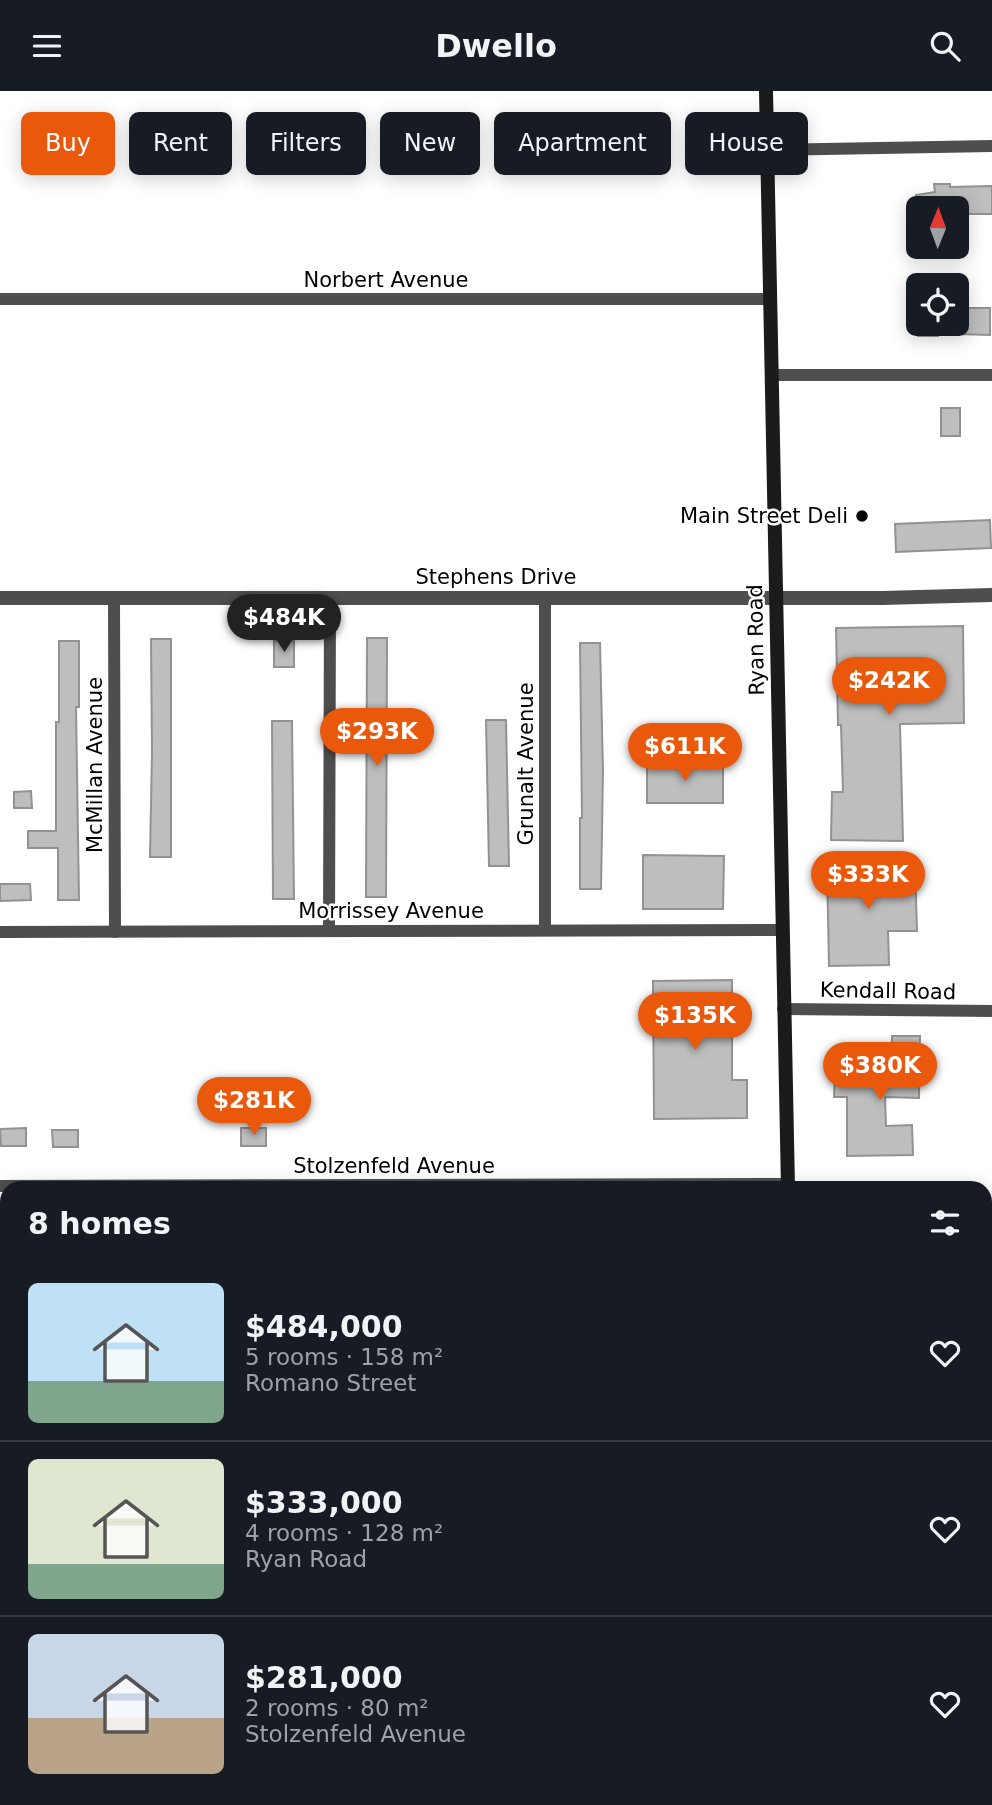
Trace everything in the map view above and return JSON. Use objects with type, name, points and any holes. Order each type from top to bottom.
[{"type":"main road","name":"Ryan Road","points":[[766,91],[767,112]]},
{"type":"main road","name":"Ryan Road","points":[[769,175],[788,1181]]},
{"type":"street","points":[[808,149],[992,146]]},
{"type":"street","name":"Norbert Avenue","points":[[0,299],[771,299]]},
{"type":"street","points":[[773,375],[992,375]]},
{"type":"street","name":"Stephens Drive","points":[[0,598],[992,596]]},
{"type":"street","name":"McMillan Avenue","points":[[114,598],[115,932]]},
{"type":"street","points":[[329,931],[330,598]]},
{"type":"street","name":"Grunalt Avenue","points":[[545,598],[545,930]]},
{"type":"street","name":"Morrissey Avenue","points":[[0,932],[782,930]]},
{"type":"street","name":"Kendall Road","points":[[783,1009],[992,1011]]},
{"type":"building","points":[[934,184],[950,184],[950,187],[992,186],[992,214],[970,214],[970,196],[916,196],[935,192]]},
{"type":"building","points":[[969,308],[990,308],[990,335],[969,334]]},
{"type":"building","points":[[941,408],[960,408],[960,436],[941,436]]},
{"type":"building","points":[[990,520],[991,548],[896,552],[895,524]]},
{"type":"building","points":[[963,626],[964,723],[900,724],[903,841],[831,840],[832,792],[843,792],[841,725],[838,725],[836,628]]},
{"type":"building","points":[[367,638],[387,638],[386,897],[366,897]]},
{"type":"building","points":[[151,639],[171,639],[171,857],[150,857]]},
{"type":"building","points":[[59,641],[79,641],[79,707],[76,707],[79,900],[58,900],[58,848],[28,848],[28,831],[56,831]]},
{"type":"building","points":[[274,641],[294,641],[294,667],[274,667]]},
{"type":"building","points":[[580,643],[600,643],[603,771],[601,889],[580,889]]},
{"type":"building","points":[[486,720],[506,720],[509,866],[489,866]]},
{"type":"building","points":[[272,721],[292,721],[294,899],[273,899]]},
{"type":"building","points":[[647,762],[723,762],[723,803],[647,803]]},
{"type":"building","points":[[31,791],[32,808],[14,808],[14,792]]},
{"type":"building","points":[[643,855],[724,856],[723,909],[643,909]]},
{"type":"building","points":[[915,864],[917,931],[888,931],[889,965],[829,966],[827,866]]},
{"type":"building","points":[[0,884],[30,884],[31,900],[0,901]]},
{"type":"building","points":[[732,980],[732,1080],[747,1080],[747,1118],[654,1119],[653,981]]},
{"type":"building","points":[[892,1036],[920,1036],[919,1098],[885,1097],[886,1126],[912,1125],[913,1155],[847,1156],[847,1097],[834,1097],[835,1070],[892,1071]]},
{"type":"building","points":[[26,1128],[26,1146],[1,1146],[0,1129]]},
{"type":"building","points":[[241,1128],[266,1128],[266,1146],[241,1146]]},
{"type":"building","points":[[52,1130],[78,1130],[78,1147],[53,1147]]},
{"type":"place","name":"Main Street Deli","points":[[862,516]]}]
